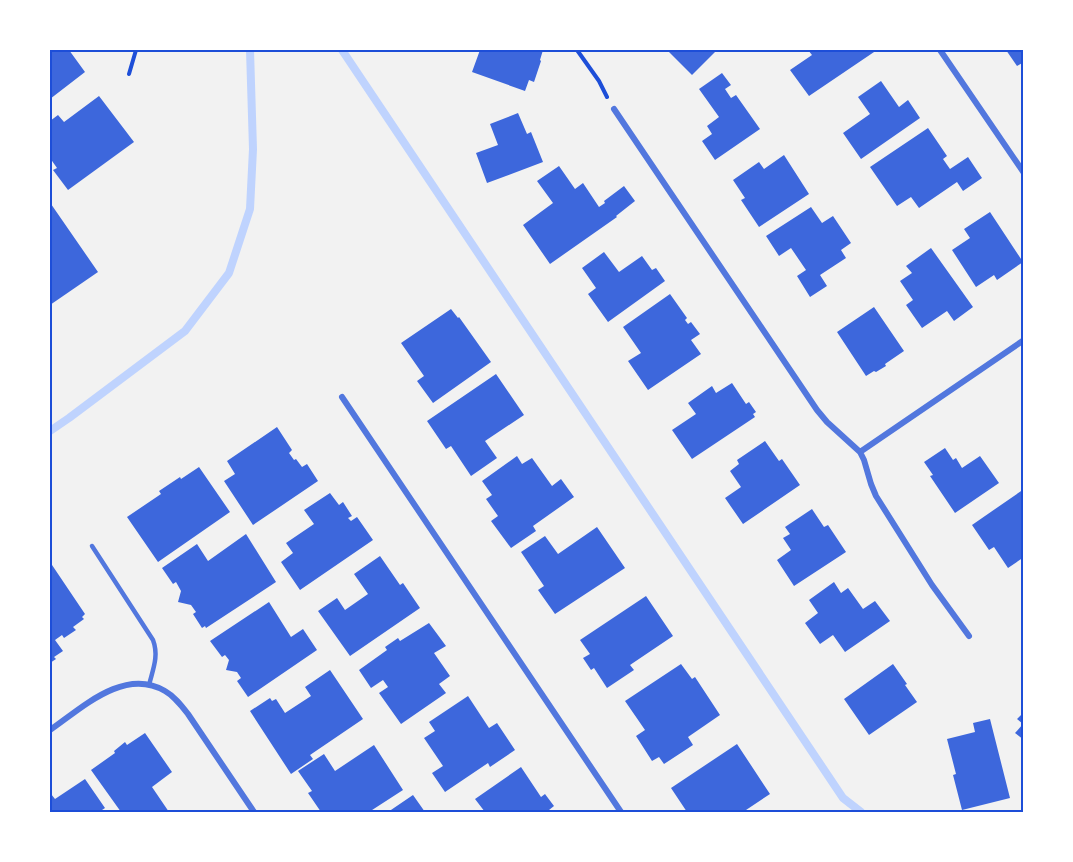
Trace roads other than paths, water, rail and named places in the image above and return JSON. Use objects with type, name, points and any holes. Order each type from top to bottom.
[{"type":"street","points":[[940,50],[1023,173]]},
{"type":"street","points":[[614,109],[817,410],[860,452],[876,496],[932,585],[969,636]]},
{"type":"street","points":[[860,452],[1023,340]]},
{"type":"street","points":[[342,397],[621,813]]},
{"type":"street","points":[[50,730],[113,688],[138,683],[164,690],[177,700],[188,714],[254,813]]},
{"type":"lane","points":[[92,546],[153,639],[156,660],[149,685]]},
{"type":"waterway","points":[[50,431],[185,331],[229,273],[250,209],[253,149],[250,50]]},
{"type":"waterway","points":[[342,50],[843,798],[861,812]]}]
